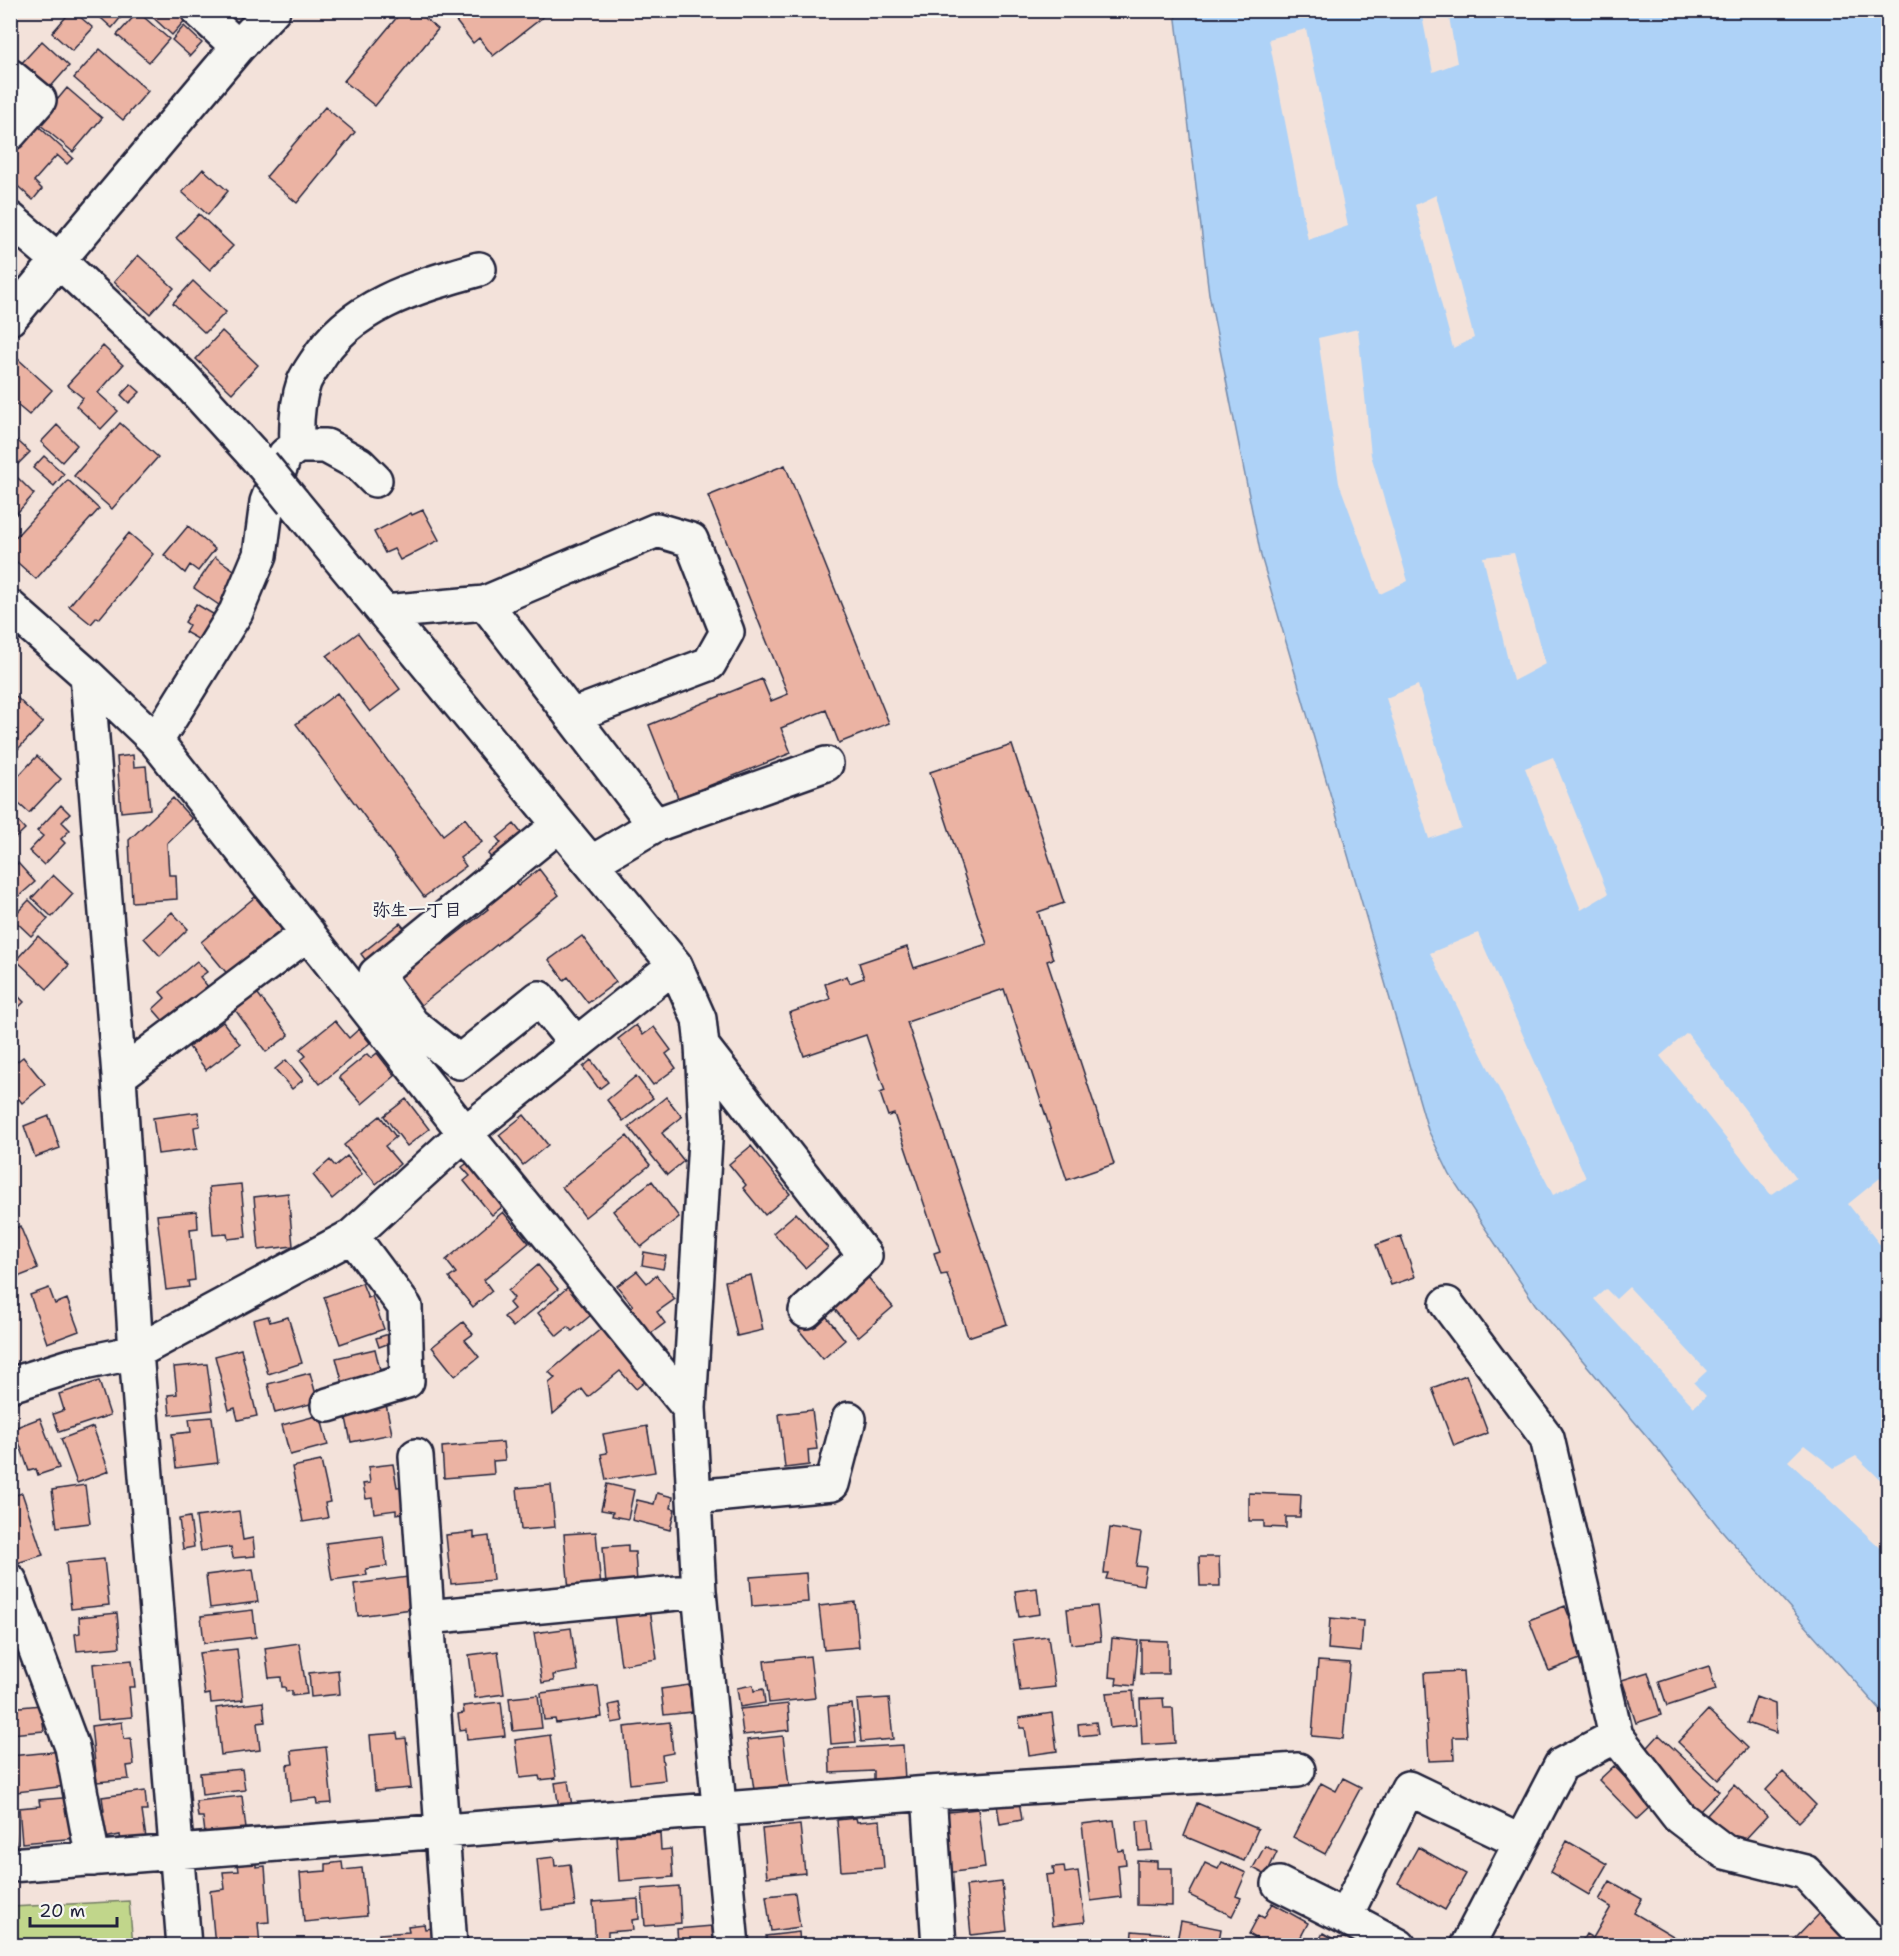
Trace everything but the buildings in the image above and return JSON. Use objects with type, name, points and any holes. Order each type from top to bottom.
[{"type":"street","points":[[198,10],[238,47]]},
{"type":"street","points":[[10,318],[238,47],[273,10]]},
{"type":"street","points":[[10,75],[39,100],[10,134]]},
{"type":"street","points":[[10,219],[59,261],[183,377],[262,464],[675,965],[699,1019],[706,1124],[689,1408],[699,1591],[732,1946]]},
{"type":"street","points":[[297,446],[296,420],[305,381],[325,346],[366,312],[420,286],[479,269]]},
{"type":"street","points":[[156,741],[236,612],[260,555],[267,502],[285,455],[297,446],[326,446],[359,464],[375,480]]},
{"type":"street","points":[[384,612],[485,603],[657,530],[691,540],[727,632],[709,664],[571,716]]},
{"type":"street","points":[[485,603],[655,825]]},
{"type":"street","points":[[16,624],[87,675],[156,741],[465,1133],[689,1408]]},
{"type":"street","points":[[87,675],[119,1076],[136,1352],[184,1946]]},
{"type":"street","points":[[591,863],[655,825],[826,764]]},
{"type":"street","points":[[559,825],[376,974],[411,1024],[459,1062],[539,998],[576,1044]]},
{"type":"street","points":[[119,1076],[308,933]]},
{"type":"street","points":[[10,1385],[74,1365],[136,1352],[351,1236],[465,1133],[675,965]]},
{"type":"street","points":[[702,1046],[865,1256],[806,1311]]},
{"type":"street","points":[[328,1405],[408,1381],[405,1307],[351,1236]]},
{"type":"street","points":[[1447,1304],[1547,1438],[1616,1736],[1679,1817],[1725,1852],[1804,1872],[1877,1946]]},
{"type":"street","points":[[694,1497],[832,1484],[849,1419]]},
{"type":"street","points":[[416,1456],[450,1946]]},
{"type":"street","points":[[10,1581],[72,1747],[93,1859]]},
{"type":"street","points":[[427,1617],[699,1591]]},
{"type":"street","points":[[1467,1946],[1562,1764],[1616,1736]]},
{"type":"street","points":[[10,1865],[929,1793],[1298,1770]]},
{"type":"street","points":[[1345,1917],[1408,1788],[1521,1842]]},
{"type":"street","points":[[929,1793],[939,1946]]},
{"type":"street","points":[[1279,1884],[1399,1946]]},
{"type":"green space","points":[[129,1901],[133,1945],[11,1945],[11,1907]]},
{"type":"water","points":[[1175,11],[1888,11],[1888,1719],[1717,1525],[1660,1452],[1535,1304],[1450,1175],[1428,1130],[1261,556],[1209,294]]},
{"type":"pier","points":[[1421,11],[1448,11],[1457,63],[1433,72]]},
{"type":"pier","points":[[1306,29],[1348,226],[1308,240],[1269,39]]},
{"type":"pier","points":[[1436,195],[1474,338],[1453,348],[1415,205]]},
{"type":"pier","points":[[1358,329],[1371,455],[1408,581],[1380,594],[1339,483],[1318,338]]},
{"type":"pier","points":[[1514,553],[1545,664],[1513,681],[1483,557]]},
{"type":"pier","points":[[1418,685],[1461,828],[1429,839],[1386,698]]},
{"type":"pier","points":[[1553,757],[1608,894],[1581,910],[1525,768]]},
{"type":"pier","points":[[1478,933],[1586,1178],[1553,1195],[1430,953]]},
{"type":"pier","points":[[1687,1033],[1796,1177],[1771,1195],[1660,1056]]},
{"type":"pier","points":[[1880,1178],[1888,1189],[1888,1255],[1848,1204]]},
{"type":"pier","points":[[1629,1287],[1707,1371],[1694,1383],[1706,1396],[1694,1407],[1594,1299],[1606,1289],[1616,1299]]},
{"type":"pier","points":[[1804,1445],[1834,1468],[1856,1456],[1888,1487],[1888,1555],[1788,1461]]},
{"type":"district","name":"弥生一丁目","points":[[417,910]]}]
